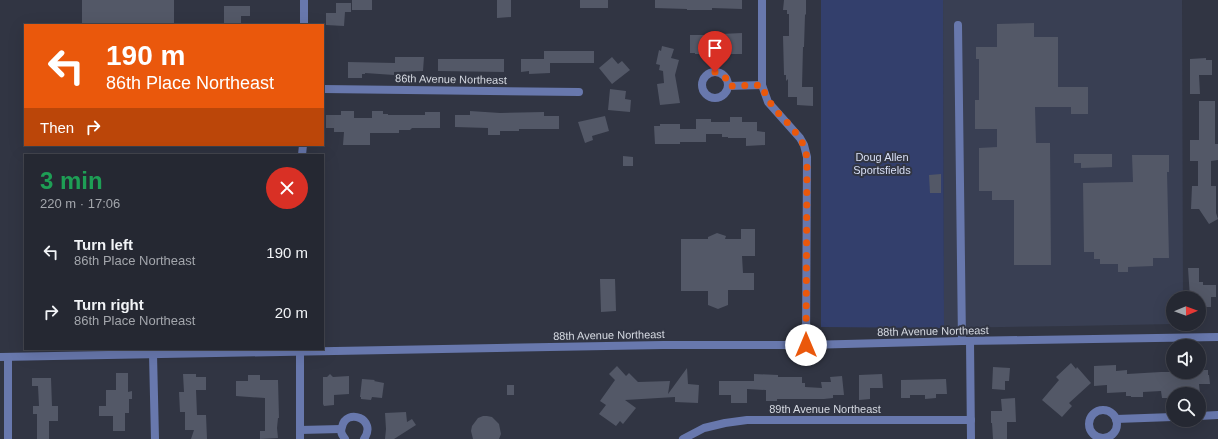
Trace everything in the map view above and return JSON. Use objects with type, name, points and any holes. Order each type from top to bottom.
[{"type":"street","points":[[304,0],[304,24]]},
{"type":"street","points":[[762,0],[762,85],[768,102],[800,138],[804,145],[807,157],[806,345]]},
{"type":"street","points":[[958,25],[962,341]]},
{"type":"street","points":[[728,86],[762,85]]},
{"type":"street","name":"86th Avenue Northeast","points":[[324,89],[579,92]]},
{"type":"street","name":"88th Avenue Northeast","points":[[4,357],[661,345],[806,345],[1218,337]]},
{"type":"street","points":[[970,341],[971,439]]},
{"type":"street","points":[[300,351],[300,439]]},
{"type":"street","points":[[153,354],[155,439]]},
{"type":"street","points":[[4,357],[8,439]]},
{"type":"street","points":[[1206,416],[1218,415]]},
{"type":"street","points":[[345,439],[341,434],[341,429],[345,421],[348,418],[357,417],[362,418],[365,421],[368,430],[364,439]]},
{"type":"street","points":[[1116,419],[1166,417]]},
{"type":"street","name":"89th Avenue Northeast","points":[[683,439],[704,428],[747,420],[971,420]]},
{"type":"street","points":[[300,430],[341,429]]},
{"type":"shaded area","points":[[943,0],[1182,0],[1183,291],[1166,291],[1166,324],[944,328]]},
{"type":"green space","name":"Doug Allen Sportsfields","points":[[821,0],[943,0],[944,328],[821,327]]},
{"type":"building","points":[[82,0],[174,0],[174,24],[82,24]]},
{"type":"building","points":[[352,0],[372,0],[372,10],[352,10]]},
{"type":"building","points":[[497,0],[511,0],[511,17],[497,18]]},
{"type":"building","points":[[580,0],[608,0],[608,8],[580,8]]},
{"type":"building","points":[[655,0],[742,0],[742,9],[712,8],[712,10],[687,10],[655,8]]},
{"type":"building","points":[[784,0],[806,0],[802,87],[813,87],[813,106],[797,105],[797,97],[788,97],[788,79],[786,81],[786,75],[784,75],[783,36],[789,36],[789,14],[787,14],[787,10],[783,10]]},
{"type":"building","points":[[336,3],[351,3],[351,12],[345,12],[344,26],[326,25],[326,13],[336,13]]},
{"type":"building","points":[[224,6],[250,6],[250,16],[241,16],[241,24],[224,24]]},
{"type":"building","points":[[1034,23],[1034,37],[1058,37],[1058,87],[1088,87],[1088,114],[1071,114],[1071,107],[1035,107],[1036,143],[1050,143],[1051,265],[1014,265],[1014,200],[992,200],[992,191],[979,191],[979,148],[997,147],[997,129],[975,129],[975,100],[979,100],[979,59],[976,59],[976,47],[997,47],[997,24]]},
{"type":"building","points":[[742,33],[742,54],[690,53],[690,35]]},
{"type":"building","points":[[662,46],[674,49],[671,58],[679,60],[675,75],[680,103],[660,105],[657,84],[664,83],[663,71],[659,70],[660,65],[656,64],[659,50],[661,51]]},
{"type":"building","points":[[544,51],[594,51],[594,63],[550,63],[550,73],[529,74],[529,71],[521,72],[521,59],[544,59]]},
{"type":"building","points":[[395,57],[424,57],[423,71],[394,72],[394,75],[365,73],[362,74],[362,78],[348,78],[348,62],[395,63]]},
{"type":"building","points":[[612,57],[618,64],[622,61],[630,70],[612,84],[599,68]]},
{"type":"building","points":[[1206,58],[1206,60],[1212,60],[1212,75],[1199,75],[1200,94],[1190,94],[1190,59]]},
{"type":"building","points":[[438,59],[504,59],[504,72],[438,71]]},
{"type":"building","points":[[610,89],[626,91],[625,99],[631,100],[630,112],[608,110]]},
{"type":"building","points":[[1199,101],[1215,101],[1215,144],[1218,144],[1218,160],[1211,161],[1211,186],[1216,186],[1216,213],[1218,219],[1209,224],[1199,209],[1191,209],[1192,186],[1198,186],[1198,161],[1190,161],[1190,140],[1199,140]]},
{"type":"building","points":[[341,111],[354,111],[354,118],[372,118],[372,111],[383,111],[383,114],[388,115],[425,115],[425,112],[440,112],[440,128],[412,128],[410,130],[399,130],[399,133],[370,133],[370,145],[343,145],[344,132],[334,132],[334,128],[326,128],[326,115],[341,115]]},
{"type":"building","points":[[470,111],[500,113],[544,112],[544,116],[559,116],[559,129],[519,129],[519,131],[500,131],[500,135],[488,135],[488,128],[455,127],[455,115],[470,115]]},
{"type":"building","points":[[605,116],[609,131],[592,136],[593,140],[585,143],[578,122]]},
{"type":"building","points":[[730,117],[742,117],[742,122],[757,122],[757,131],[765,132],[765,145],[746,146],[746,138],[722,137],[722,134],[706,134],[706,142],[655,144],[654,126],[660,126],[660,124],[680,124],[680,129],[696,129],[696,119],[711,119],[711,122],[730,122]]},
{"type":"building","points":[[1074,154],[1112,154],[1112,167],[1081,168],[1081,163],[1074,163]]},
{"type":"building","points":[[1132,155],[1169,155],[1169,172],[1167,172],[1169,258],[1153,258],[1153,266],[1128,267],[1128,272],[1118,272],[1118,264],[1100,264],[1100,259],[1094,259],[1094,252],[1084,252],[1083,183],[1133,182]]},
{"type":"building","points":[[623,156],[633,157],[633,166],[623,166]]},
{"type":"building","points":[[941,174],[941,193],[930,193],[929,175]]},
{"type":"building","points":[[741,229],[755,229],[755,256],[742,256],[743,273],[754,273],[754,290],[728,290],[728,305],[718,309],[708,305],[708,291],[681,291],[681,239],[708,239],[708,237],[717,233],[726,236],[725,239],[741,239]]},
{"type":"building","points":[[1188,268],[1199,268],[1199,282],[1203,282],[1203,285],[1216,285],[1216,297],[1211,297],[1211,307],[1206,307],[1206,291],[1190,291]]},
{"type":"building","points":[[600,279],[615,279],[616,311],[601,312]]},
{"type":"building","points":[[1071,363],[1076,369],[1077,367],[1091,383],[1069,403],[1072,406],[1062,417],[1042,400],[1059,380],[1056,377]]},
{"type":"building","points":[[1116,365],[1116,371],[1127,370],[1127,374],[1166,372],[1166,379],[1206,379],[1206,370],[1208,370],[1210,384],[1199,384],[1199,387],[1166,387],[1166,398],[1162,398],[1161,391],[1143,392],[1143,397],[1131,397],[1126,396],[1126,392],[1107,393],[1107,385],[1094,386],[1094,366]]},
{"type":"building","points":[[617,366],[626,376],[629,373],[638,382],[670,381],[668,394],[687,368],[688,384],[699,385],[698,403],[675,402],[675,397],[625,400],[636,408],[623,424],[620,421],[616,426],[599,414],[606,405],[600,401],[615,380],[609,374]]},
{"type":"building","points":[[993,367],[1010,368],[1009,381],[1005,381],[1005,390],[992,389]]},
{"type":"building","points":[[116,373],[128,373],[128,392],[132,391],[132,399],[129,399],[129,413],[125,413],[125,431],[113,431],[113,416],[99,416],[99,406],[106,406],[106,390],[116,390]]},
{"type":"building","points":[[183,374],[196,374],[196,377],[206,377],[206,390],[196,390],[197,415],[206,415],[207,439],[191,439],[194,430],[185,430],[185,412],[180,412],[179,392],[184,392]]},
{"type":"building","points":[[330,374],[333,377],[349,376],[349,394],[334,395],[334,405],[324,406],[323,377],[327,377]]},
{"type":"building","points":[[754,374],[778,375],[778,377],[802,377],[802,383],[805,383],[805,387],[822,388],[821,382],[831,382],[830,377],[842,376],[844,395],[833,395],[833,398],[824,399],[777,399],[777,401],[766,401],[766,390],[747,389],[747,403],[731,403],[731,395],[719,395],[719,381],[754,381]]},
{"type":"building","points":[[882,374],[883,388],[870,388],[870,399],[859,400],[859,375]]},
{"type":"building","points":[[248,375],[260,375],[260,380],[278,380],[278,438],[260,439],[260,431],[265,431],[265,398],[236,396],[236,381],[248,381]]},
{"type":"building","points":[[32,378],[51,378],[52,406],[58,406],[58,421],[49,421],[49,439],[37,439],[37,414],[33,414],[33,406],[39,406],[38,386],[32,386]]},
{"type":"building","points":[[362,379],[375,380],[374,381],[384,383],[382,398],[372,397],[371,400],[361,399]]},
{"type":"building","points":[[946,379],[947,394],[936,394],[936,398],[925,399],[925,395],[910,395],[910,398],[901,398],[901,380]]},
{"type":"building","points":[[507,385],[514,385],[514,395],[507,395]]},
{"type":"building","points":[[1015,398],[1016,422],[1007,422],[1007,439],[993,439],[991,411],[1002,411],[1001,399]]},
{"type":"building","points":[[406,412],[407,422],[412,419],[416,425],[394,439],[385,439],[385,413]]},
{"type":"building","points":[[483,416],[492,417],[499,424],[501,434],[499,439],[473,439],[471,431],[472,426],[478,418]]},
{"type":"route","points":[[715,72],[723,74],[728,81],[728,86],[762,85],[768,102],[800,138],[804,145],[807,157],[806,345]]}]
